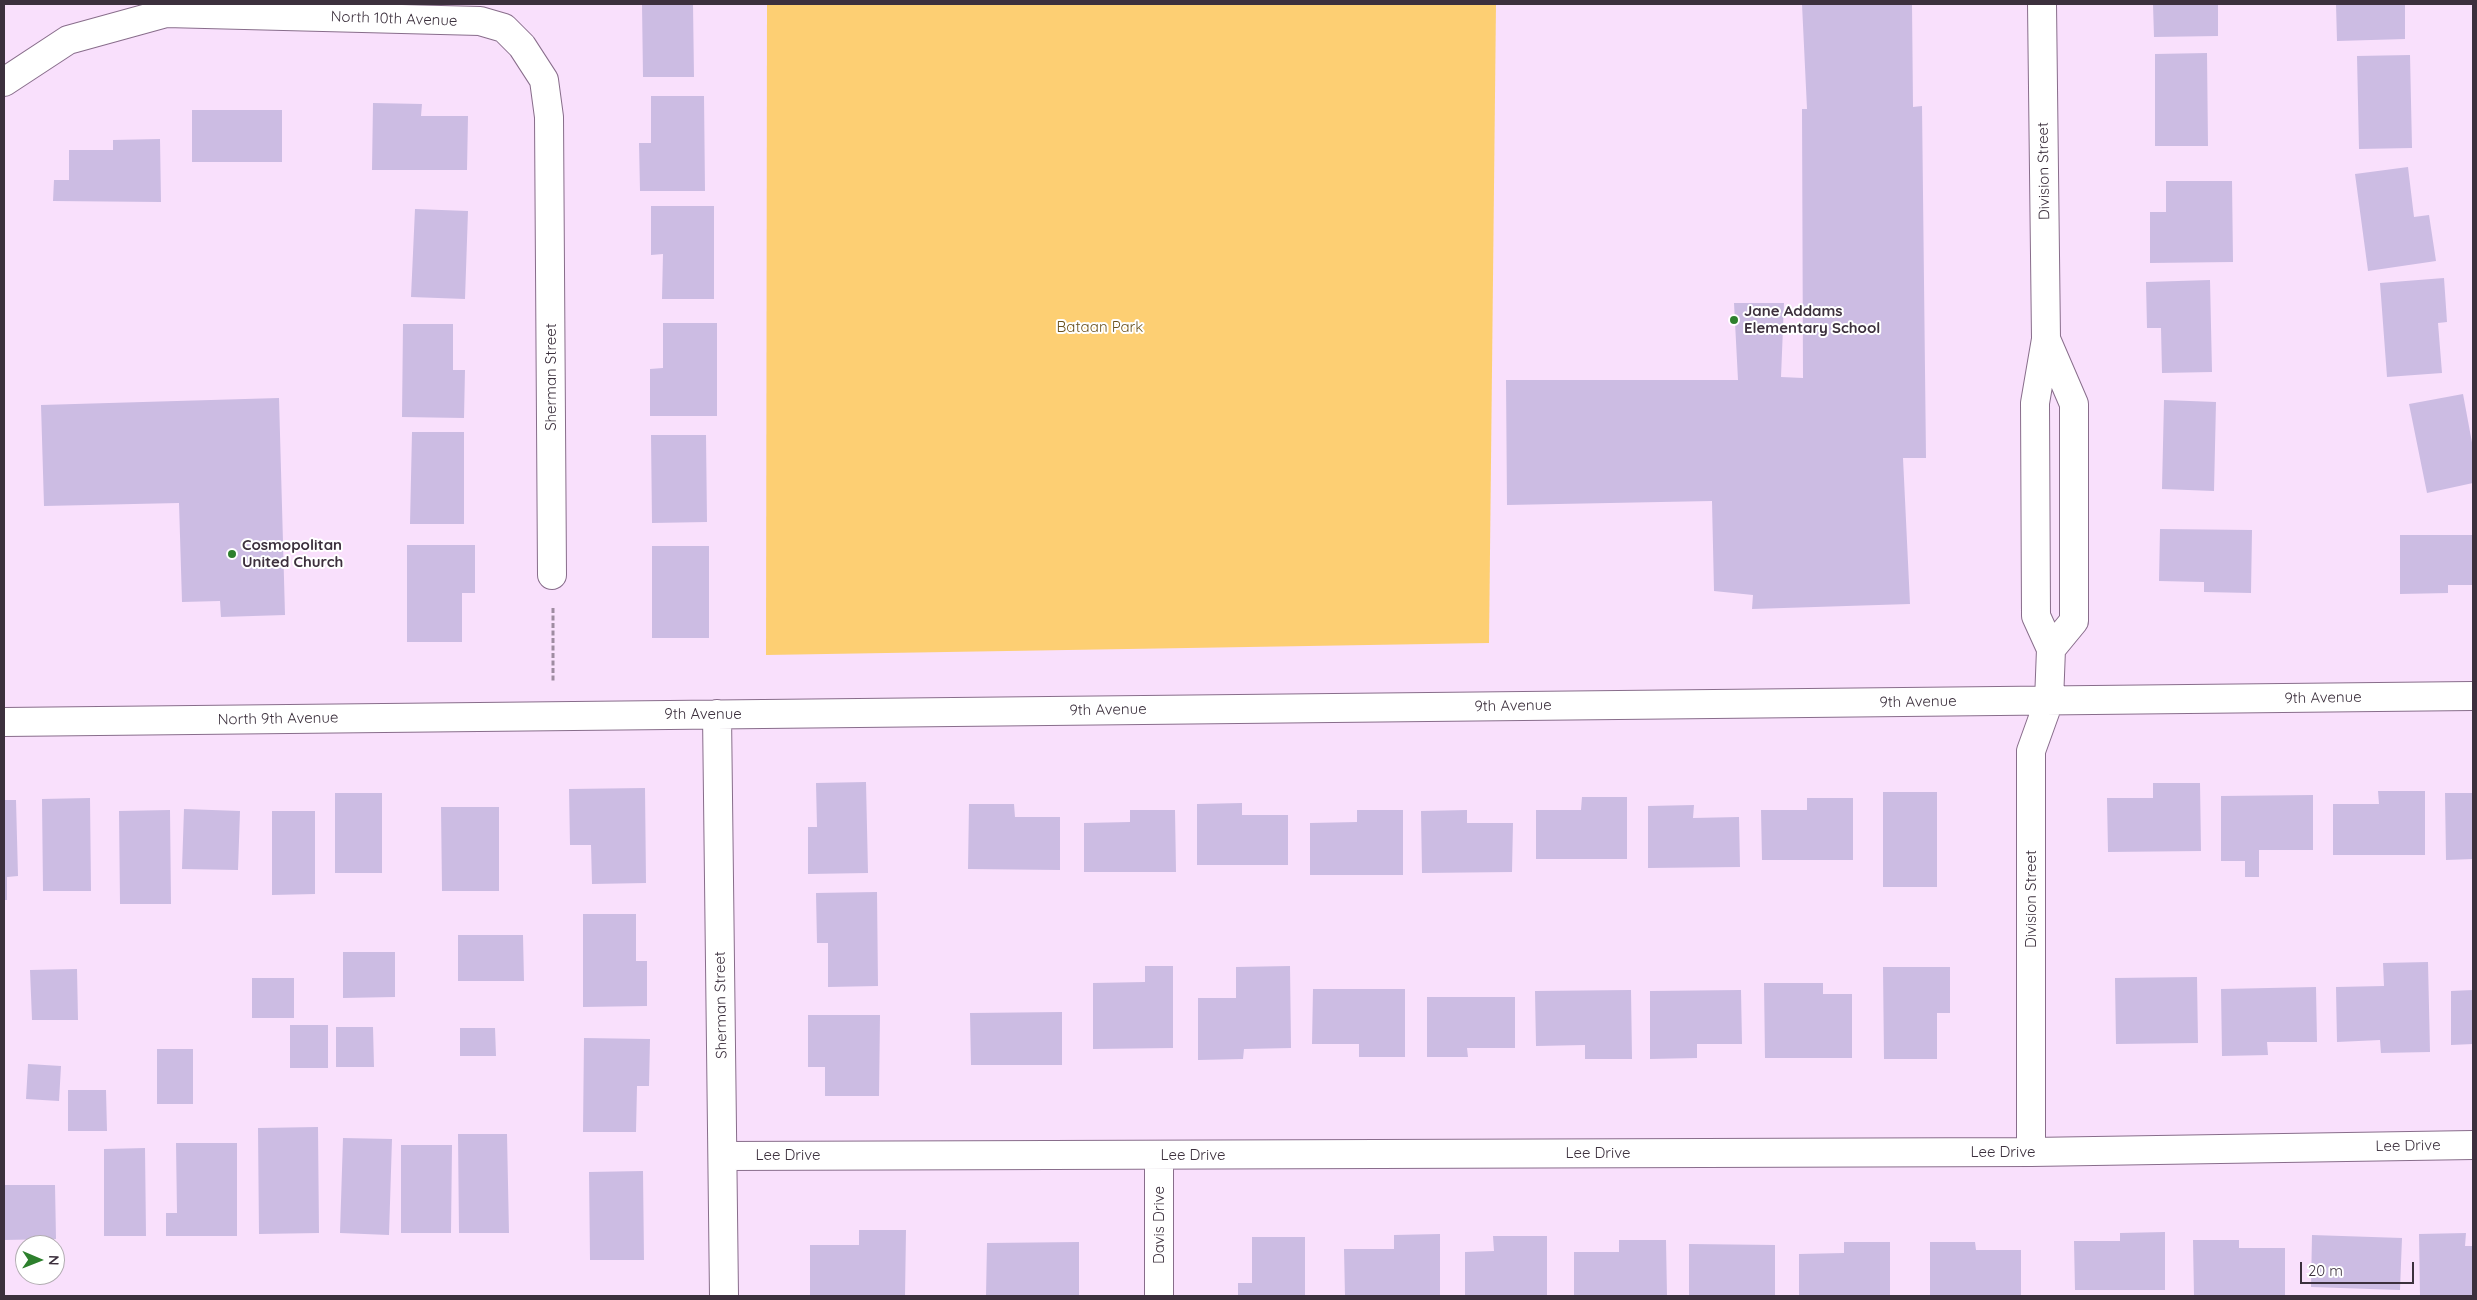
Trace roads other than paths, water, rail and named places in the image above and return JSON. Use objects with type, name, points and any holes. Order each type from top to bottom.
[{"type":"street","name":"Division Street","points":[[2031,1152],[2031,750],[2049,701],[2051,649],[2036,616],[2035,403],[2046,339],[2042,4]]},
{"type":"street","name":"North 10th Avenue","points":[[4,82],[68,40],[166,13],[480,21],[504,28],[522,46]]},
{"type":"street","name":"Sherman Street","points":[[522,46],[544,80],[549,117],[552,576]]},
{"type":"street","name":"Division Street","points":[[2046,339],[2074,404],[2074,620],[2051,649]]},
{"type":"street","name":"9th Avenue","points":[[553,715],[2473,696]]},
{"type":"street","name":"Sherman Street","points":[[717,714],[724,1296]]},
{"type":"street","name":"North 9th Avenue","points":[[4,722],[553,715]]},
{"type":"street","name":"Lee Drive","points":[[723,1156],[2031,1152],[2473,1145]]},
{"type":"street","name":"Davis Drive","points":[[1159,1155],[1159,1296]]},
{"type":"place","name":"Jane Addams Elementary School","points":[[1734,320]]},
{"type":"place","name":"Cosmopolitan United Church","points":[[232,554]]},
{"type":"park label","name":"Bataan Park","points":[[1100,327]]}]
